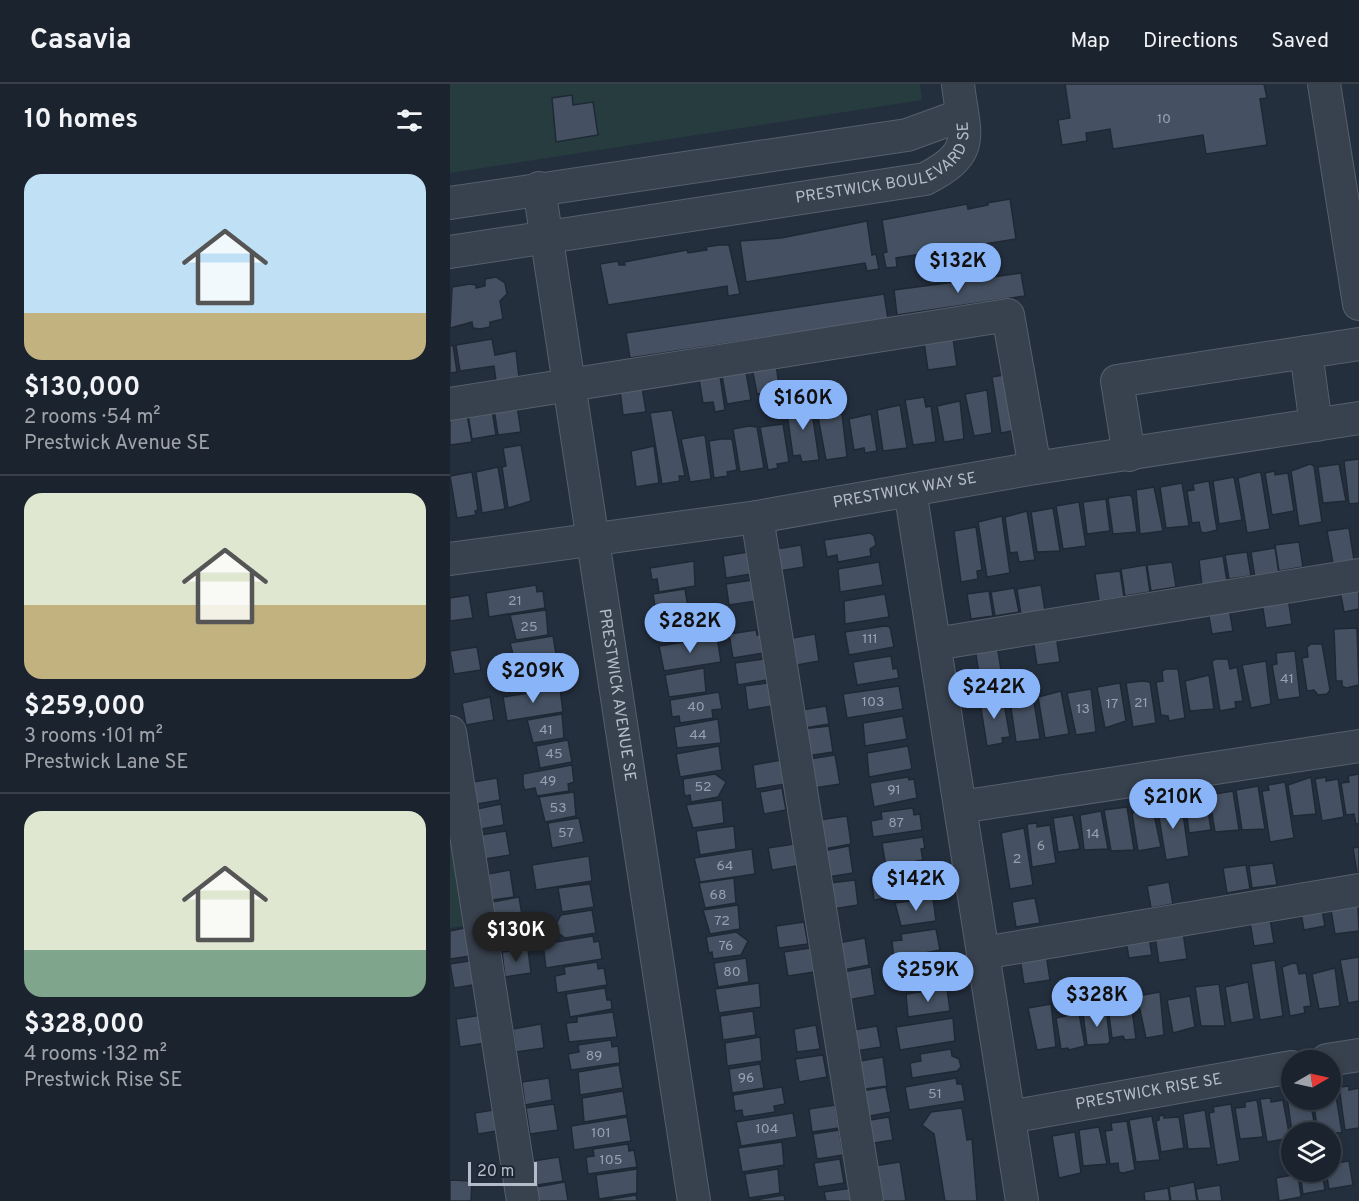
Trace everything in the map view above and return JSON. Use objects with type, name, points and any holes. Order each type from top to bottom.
[{"type":"street","points":[[958,84],[962,115]]},
{"type":"street","points":[[1324,84],[1359,304]]},
{"type":"street","name":"PRESTWICK BOULEVARD SE","points":[[450,203],[907,135],[962,115],[966,137],[960,155],[949,167],[925,179],[450,252]]},
{"type":"street","name":"PRESTWICK AVENUE SE","points":[[539,188],[694,1201]]},
{"type":"street","points":[[450,404],[569,387],[1008,315],[1035,468]]},
{"type":"street","points":[[1129,454],[1117,381],[1359,344]]},
{"type":"street","points":[[1306,352],[1316,425]]},
{"type":"street","name":"PRESTWICK WAY SE","points":[[450,559],[757,517],[1035,468],[1359,418]]},
{"type":"street","points":[[910,490],[1022,1201]]},
{"type":"street","points":[[757,517],[867,1201]]},
{"type":"street","points":[[935,644],[1359,575]]},
{"type":"street","points":[[450,732],[522,1201]]},
{"type":"street","points":[[960,807],[1359,746]]},
{"type":"street","points":[[983,953],[1359,890]]},
{"type":"street","points":[[1341,1058],[1359,1055]]},
{"type":"street","name":"PRESTWICK RISE SE","points":[[1009,1118],[1281,1069]]},
{"type":"green space","points":[[450,84],[920,84],[922,100],[450,173]]},
{"type":"green space","points":[[450,805],[469,925],[450,928]]},
{"type":"building","points":[[1065,84],[1264,84],[1267,98],[1260,99],[1267,145],[1206,154],[1203,135],[1113,149],[1110,129],[1086,133],[1087,141],[1062,145],[1058,120],[1070,118]]},
{"type":"building","points":[[572,95],[573,105],[593,102],[598,135],[556,142],[552,98]]},
{"type":"building","points":[[1010,199],[1016,239],[896,258],[897,267],[886,268],[883,253],[887,252],[882,220],[967,204],[968,209]]},
{"type":"building","points":[[867,221],[872,255],[876,254],[879,269],[867,271],[865,263],[746,282],[740,241],[781,238]]},
{"type":"building","points":[[729,245],[740,294],[728,296],[727,286],[608,305],[600,264],[618,261],[619,265],[625,265],[624,262],[687,250],[688,253],[707,250],[706,247]]},
{"type":"building","points":[[1021,273],[1025,296],[897,315],[894,290]]},
{"type":"building","points":[[496,277],[505,283],[507,294],[500,301],[503,319],[490,322],[490,327],[480,329],[473,328],[472,322],[450,328],[452,287],[470,284],[476,285],[476,288],[485,286],[485,279]]},
{"type":"building","points":[[884,294],[888,319],[630,358],[626,333]]},
{"type":"building","points":[[953,338],[957,366],[928,370],[924,342]]},
{"type":"building","points":[[492,339],[495,355],[516,351],[519,378],[496,381],[494,366],[460,371],[456,345]]},
{"type":"building","points":[[453,345],[457,372],[450,373],[450,346]]},
{"type":"building","points":[[776,365],[780,391],[757,394],[752,368]]},
{"type":"building","points":[[746,372],[751,400],[727,404],[722,376]]},
{"type":"building","points":[[1015,373],[1017,430],[1001,433],[992,377]]},
{"type":"building","points":[[720,376],[725,410],[715,412],[713,402],[703,403],[699,379]]},
{"type":"building","points":[[642,387],[646,412],[623,415],[620,390]]},
{"type":"building","points":[[987,390],[992,433],[974,436],[965,394]]},
{"type":"building","points":[[924,397],[926,407],[931,406],[936,442],[913,445],[905,400]]},
{"type":"building","points":[[810,398],[819,460],[802,462],[800,455],[793,456],[787,413],[794,412],[792,401]]},
{"type":"building","points":[[960,401],[964,439],[944,442],[937,406]]},
{"type":"building","points":[[900,405],[907,448],[883,451],[877,410]]},
{"type":"building","points":[[517,406],[521,432],[498,435],[494,409]]},
{"type":"building","points":[[492,410],[496,435],[472,439],[468,414]]},
{"type":"building","points":[[672,410],[685,476],[679,476],[680,481],[662,484],[650,413]]},
{"type":"building","points":[[842,414],[847,457],[826,460],[818,417]]},
{"type":"building","points":[[871,414],[877,451],[865,453],[864,448],[854,450],[849,419]]},
{"type":"building","points":[[467,415],[472,442],[450,445],[450,418]]},
{"type":"building","points":[[783,424],[789,462],[777,464],[778,468],[768,470],[760,427]]},
{"type":"building","points":[[757,427],[764,468],[740,472],[733,429]]},
{"type":"building","points":[[705,435],[711,479],[690,482],[681,439]]},
{"type":"building","points":[[732,439],[737,470],[727,472],[728,476],[714,478],[709,441]]},
{"type":"building","points":[[521,445],[531,501],[508,508],[502,467],[506,466],[503,448]]},
{"type":"building","points":[[654,446],[659,483],[636,487],[631,451]]},
{"type":"building","points":[[1359,459],[1359,503],[1349,504],[1344,461]]},
{"type":"building","points":[[1310,464],[1314,466],[1322,522],[1299,526],[1291,471]]},
{"type":"building","points":[[1339,464],[1346,501],[1323,503],[1318,467]]},
{"type":"building","points":[[498,467],[505,509],[482,513],[476,472]]},
{"type":"building","points":[[1275,471],[1275,475],[1288,473],[1294,511],[1272,515],[1265,473]]},
{"type":"building","points":[[472,472],[478,510],[475,511],[476,515],[457,518],[450,476]]},
{"type":"building","points":[[1259,472],[1270,529],[1247,533],[1238,478]]},
{"type":"building","points":[[1234,477],[1242,520],[1219,524],[1213,481]]},
{"type":"building","points":[[1209,481],[1217,530],[1205,533],[1201,532],[1199,522],[1192,523],[1187,491],[1194,490],[1193,484]]},
{"type":"building","points":[[1182,483],[1189,526],[1166,528],[1160,487]]},
{"type":"building","points":[[1154,487],[1163,531],[1140,534],[1136,490]]},
{"type":"building","points":[[1129,495],[1132,497],[1137,532],[1113,534],[1108,498]]},
{"type":"building","points":[[1106,499],[1110,531],[1087,534],[1083,502]]},
{"type":"building","points":[[1079,502],[1086,546],[1063,549],[1056,506]]},
{"type":"building","points":[[1053,508],[1060,551],[1037,552],[1031,512]]},
{"type":"building","points":[[1027,511],[1035,560],[1019,562],[1017,552],[1010,553],[1005,517]]},
{"type":"building","points":[[1002,516],[1010,573],[987,577],[978,522]]},
{"type":"building","points":[[976,527],[982,570],[977,571],[978,579],[961,582],[954,531]]},
{"type":"building","points":[[1349,528],[1354,560],[1333,563],[1327,531]]},
{"type":"building","points":[[870,533],[874,536],[876,545],[870,549],[871,556],[838,562],[837,555],[827,557],[824,540]]},
{"type":"building","points":[[1299,542],[1303,567],[1279,571],[1275,545]]},
{"type":"building","points":[[801,545],[804,567],[779,571],[776,549]]},
{"type":"building","points":[[1275,548],[1279,574],[1255,578],[1251,552]]},
{"type":"building","points":[[748,552],[751,574],[726,578],[723,556]]},
{"type":"building","points":[[1247,552],[1251,576],[1229,579],[1225,555]]},
{"type":"building","points":[[1223,556],[1227,582],[1202,586],[1199,560]]},
{"type":"building","points":[[694,561],[695,586],[659,592],[657,579],[652,580],[650,568]]},
{"type":"building","points":[[879,562],[883,585],[840,592],[838,569]]},
{"type":"building","points":[[1172,562],[1176,587],[1151,591],[1147,565]]},
{"type":"building","points":[[1146,565],[1150,592],[1125,596],[1121,569]]},
{"type":"building","points":[[1120,571],[1124,597],[1099,601],[1095,574]]},
{"type":"building","points":[[753,580],[756,601],[729,605],[726,584]]},
{"type":"building","points":[[536,585],[537,592],[543,591],[545,608],[489,617],[486,593]]},
{"type":"building","points":[[1041,585],[1045,611],[1021,615],[1017,589]]},
{"type":"building","points":[[1359,587],[1359,609],[1344,612],[1340,591]]},
{"type":"building","points":[[1014,588],[1019,612],[995,616],[991,592]]},
{"type":"building","points":[[685,589],[689,614],[657,619],[653,594]]},
{"type":"building","points":[[989,591],[993,616],[971,619],[967,594]]},
{"type":"building","points":[[885,594],[889,617],[845,624],[844,601]]},
{"type":"building","points":[[469,595],[473,618],[450,621],[450,598]]},
{"type":"building","points":[[1288,598],[1292,624],[1266,628],[1262,603]]},
{"type":"building","points":[[1229,608],[1233,631],[1212,634],[1208,611]]},
{"type":"building","points":[[546,610],[548,635],[516,640],[510,615]]},
{"type":"building","points":[[705,613],[708,630],[697,631],[698,639],[666,643],[665,637],[657,634],[656,625],[659,620]]},
{"type":"building","points":[[890,627],[894,647],[849,655],[845,632]]},
{"type":"building","points":[[1357,628],[1359,685],[1346,688],[1342,686],[1342,681],[1336,681],[1334,629]]},
{"type":"building","points":[[756,630],[757,635],[761,634],[764,653],[733,658],[729,634]]},
{"type":"building","points":[[815,634],[819,661],[791,666],[787,639]]},
{"type":"building","points":[[1056,635],[1060,662],[1037,665],[1033,639]]},
{"type":"building","points":[[553,636],[557,660],[516,666],[510,643]]},
{"type":"building","points":[[717,637],[721,662],[664,671],[659,646]]},
{"type":"building","points":[[1311,644],[1322,644],[1330,690],[1327,694],[1318,695],[1314,690],[1307,691],[1302,658],[1308,657],[1307,647]]},
{"type":"building","points":[[997,645],[1001,670],[979,674],[975,648]]},
{"type":"building","points":[[477,647],[481,670],[454,674],[450,651]]},
{"type":"building","points":[[1295,651],[1300,697],[1278,700],[1272,665],[1277,664],[1276,653]]},
{"type":"building","points":[[891,656],[893,669],[897,668],[899,678],[857,685],[853,662]]},
{"type":"building","points":[[764,659],[767,680],[738,685],[735,663]]},
{"type":"building","points":[[1228,659],[1230,669],[1237,667],[1243,701],[1235,702],[1236,708],[1220,711],[1212,661]]},
{"type":"building","points":[[1266,661],[1271,704],[1251,708],[1242,665]]},
{"type":"building","points":[[556,662],[558,679],[552,680],[553,687],[521,692],[519,685],[509,686],[507,682],[506,670]]},
{"type":"building","points":[[704,668],[706,692],[669,697],[665,675]]},
{"type":"building","points":[[1178,669],[1185,718],[1169,721],[1168,716],[1161,715],[1156,682],[1163,681],[1162,671]]},
{"type":"building","points":[[1209,675],[1214,709],[1190,711],[1185,681]]},
{"type":"building","points":[[1150,682],[1156,723],[1133,727],[1126,683]]},
{"type":"building","points":[[768,683],[772,706],[748,710],[745,686]]},
{"type":"building","points":[[1031,683],[1040,739],[1016,742],[1008,687]]},
{"type":"building","points":[[1120,683],[1126,721],[1105,728],[1097,687]]},
{"type":"building","points":[[899,686],[903,709],[847,718],[843,694]]},
{"type":"building","points":[[560,688],[563,712],[507,721],[503,697]]},
{"type":"building","points":[[1091,689],[1096,732],[1076,735],[1067,693]]},
{"type":"building","points":[[1061,691],[1069,734],[1045,738],[1038,697]]},
{"type":"building","points":[[719,692],[722,709],[712,710],[713,718],[680,723],[679,716],[672,717],[670,700]]},
{"type":"building","points":[[995,694],[997,704],[1004,703],[1010,737],[1002,738],[1003,743],[987,746],[979,696]]},
{"type":"building","points":[[490,697],[494,720],[466,725],[462,703]]},
{"type":"building","points":[[826,706],[829,724],[805,728],[802,710]]},
{"type":"building","points":[[562,714],[564,738],[533,743],[527,720]]},
{"type":"building","points":[[903,716],[907,739],[865,746],[863,723]]},
{"type":"building","points":[[718,719],[721,743],[677,748],[674,727]]},
{"type":"building","points":[[829,726],[833,752],[807,756],[803,729]]},
{"type":"building","points":[[568,740],[572,762],[540,768],[536,746]]},
{"type":"building","points":[[719,746],[722,770],[680,777],[676,754]]},
{"type":"building","points":[[908,746],[912,769],[869,777],[867,753]]},
{"type":"building","points":[[835,755],[840,784],[814,788],[809,759]]},
{"type":"building","points":[[781,760],[785,784],[756,789],[753,765]]},
{"type":"building","points":[[572,765],[574,782],[568,784],[569,791],[537,796],[535,788],[525,790],[523,774]]},
{"type":"building","points":[[715,774],[726,782],[718,797],[691,802],[690,795],[685,796],[683,779]]},
{"type":"building","points":[[1359,774],[1359,824],[1356,824],[1354,814],[1346,815],[1341,783],[1349,782],[1348,776]]},
{"type":"building","points":[[908,777],[909,780],[914,779],[917,798],[874,807],[870,783]]},
{"type":"building","points":[[1311,777],[1316,814],[1293,816],[1288,785]]},
{"type":"building","points":[[1326,777],[1326,781],[1338,779],[1344,817],[1322,821],[1315,779]]},
{"type":"building","points":[[497,778],[500,800],[477,804],[473,782]]},
{"type":"building","points":[[1285,782],[1294,838],[1270,842],[1262,791],[1269,790],[1268,785]]},
{"type":"building","points":[[1258,786],[1265,829],[1242,830],[1236,790]]},
{"type":"building","points":[[782,788],[786,810],[764,814],[760,792]]},
{"type":"building","points":[[1233,791],[1239,830],[1215,832],[1209,795]]},
{"type":"building","points":[[574,792],[576,816],[545,822],[539,797]]},
{"type":"building","points":[[1206,796],[1211,830],[1189,833],[1185,799]]},
{"type":"building","points":[[722,800],[724,823],[693,828],[686,805]]},
{"type":"building","points":[[1181,800],[1189,856],[1166,860],[1157,805]]},
{"type":"building","points":[[501,804],[504,825],[481,829],[477,809]]},
{"type":"building","points":[[1152,805],[1161,847],[1138,851],[1133,808]]},
{"type":"building","points":[[1127,807],[1134,850],[1111,851],[1104,810]]},
{"type":"building","points":[[913,808],[914,815],[920,814],[922,830],[873,837],[871,821],[882,819],[881,812]]},
{"type":"building","points":[[1101,811],[1108,849],[1084,850],[1080,815]]},
{"type":"building","points":[[1073,815],[1080,849],[1058,852],[1053,818]]},
{"type":"building","points":[[847,816],[851,844],[824,849],[819,820]]},
{"type":"building","points":[[579,818],[584,842],[552,848],[548,823]]},
{"type":"building","points":[[1037,823],[1037,827],[1050,825],[1056,863],[1032,867],[1027,824]]},
{"type":"building","points":[[734,826],[736,849],[700,855],[696,831]]},
{"type":"building","points":[[1024,828],[1033,885],[1010,889],[1001,833]]},
{"type":"building","points":[[506,831],[510,855],[485,859],[481,835]]},
{"type":"building","points":[[923,837],[925,848],[921,849],[923,860],[886,867],[882,843]]},
{"type":"building","points":[[794,844],[797,866],[772,870],[768,848]]},
{"type":"building","points":[[849,846],[853,873],[828,877],[823,851]]},
{"type":"building","points":[[1359,847],[1359,873],[1357,873],[1353,848]]},
{"type":"building","points":[[752,849],[755,874],[700,882],[694,858]]},
{"type":"building","points":[[589,856],[592,881],[536,890],[532,865]]},
{"type":"building","points":[[1273,863],[1277,885],[1252,888],[1249,866]]},
{"type":"building","points":[[1246,865],[1250,889],[1227,893],[1223,868]]},
{"type":"building","points":[[927,868],[930,877],[930,891],[874,900],[871,876]]},
{"type":"building","points":[[510,870],[514,897],[492,900],[488,874]]},
{"type":"building","points":[[734,878],[736,903],[705,908],[699,883]]},
{"type":"building","points":[[855,880],[858,905],[833,909],[829,883]]},
{"type":"building","points":[[1169,882],[1173,904],[1151,908],[1147,886]]},
{"type":"building","points":[[590,884],[594,907],[562,912],[558,888]]},
{"type":"building","points":[[519,897],[523,921],[496,926],[492,902]]},
{"type":"building","points":[[933,898],[936,921],[901,926],[895,903]]},
{"type":"building","points":[[1035,898],[1040,923],[1016,927],[1012,902]]},
{"type":"building","points":[[738,905],[740,929],[710,934],[703,910]]},
{"type":"building","points":[[1321,905],[1325,926],[1304,930],[1300,908]]},
{"type":"building","points":[[1358,906],[1359,931],[1335,934],[1331,910]]},
{"type":"building","points":[[592,910],[596,933],[565,938],[553,929],[561,915]]},
{"type":"building","points":[[1270,919],[1274,943],[1254,946],[1250,922]]},
{"type":"building","points":[[804,922],[808,944],[779,948],[776,926]]},
{"type":"building","points":[[465,928],[470,956],[450,959],[450,931]]},
{"type":"building","points":[[936,929],[940,950],[894,959],[892,941],[902,940],[901,934]]},
{"type":"building","points":[[736,932],[748,941],[741,955],[713,959],[712,952],[709,953],[706,937]]},
{"type":"building","points":[[1148,932],[1152,955],[1129,958],[1125,936]]},
{"type":"building","points":[[1183,932],[1187,959],[1159,963],[1155,936]]},
{"type":"building","points":[[593,936],[594,942],[599,941],[602,959],[546,968],[543,944]]},
{"type":"building","points":[[865,938],[869,965],[843,970],[838,943]]},
{"type":"building","points":[[810,948],[814,972],[788,976],[784,952]]},
{"type":"building","points":[[528,949],[531,973],[505,977],[502,952]]},
{"type":"building","points":[[1046,954],[1050,980],[1024,984],[1020,958]]},
{"type":"building","points":[[1359,957],[1359,1001],[1348,1003],[1340,960]]},
{"type":"building","points":[[746,958],[749,982],[718,987],[714,963]]},
{"type":"building","points":[[943,959],[944,969],[940,970],[942,982],[904,988],[900,965]]},
{"type":"building","points":[[476,960],[479,984],[454,988],[450,964]]},
{"type":"building","points":[[1275,960],[1283,1016],[1260,1020],[1251,964]]},
{"type":"building","points":[[597,962],[598,969],[604,968],[607,985],[557,993],[555,976],[565,974],[564,967]]},
{"type":"building","points":[[1297,964],[1299,974],[1306,973],[1311,1006],[1304,1007],[1305,1013],[1290,1016],[1282,967]]},
{"type":"building","points":[[871,967],[875,995],[848,1000],[843,972]]},
{"type":"building","points":[[1335,968],[1340,1006],[1319,1009],[1312,974]]},
{"type":"building","points":[[1248,982],[1254,1019],[1231,1023],[1225,987]]},
{"type":"building","points":[[759,983],[761,1007],[719,1013],[715,989]]},
{"type":"building","points":[[1219,984],[1225,1026],[1201,1026],[1195,987]]},
{"type":"building","points":[[605,988],[607,1000],[611,1000],[612,1009],[570,1017],[566,994]]},
{"type":"building","points":[[947,988],[950,1011],[908,1017],[906,994]]},
{"type":"building","points":[[1160,992],[1164,1035],[1146,1038],[1137,996]]},
{"type":"building","points":[[1190,996],[1195,1027],[1173,1033],[1167,1000]]},
{"type":"building","points":[[1131,1002],[1136,1039],[1125,1040],[1123,1036],[1112,1038],[1108,1007]]},
{"type":"building","points":[[1051,1004],[1056,1047],[1037,1050],[1028,1008]]},
{"type":"building","points":[[1106,1009],[1110,1041],[1108,1044],[1087,1045],[1083,1013]]},
{"type":"building","points":[[753,1011],[756,1035],[723,1040],[720,1016]]},
{"type":"building","points":[[613,1012],[617,1037],[569,1042],[566,1023],[577,1022],[577,1017]]},
{"type":"building","points":[[1079,1013],[1085,1046],[1069,1050],[1068,1048],[1061,1049],[1056,1018]]},
{"type":"building","points":[[482,1015],[486,1043],[460,1047],[456,1019]]},
{"type":"building","points":[[953,1018],[955,1041],[900,1050],[896,1027]]},
{"type":"building","points":[[541,1024],[544,1048],[516,1052],[513,1029]]},
{"type":"building","points":[[816,1025],[820,1049],[797,1052],[794,1029]]},
{"type":"building","points":[[877,1026],[881,1047],[856,1051],[853,1030]]},
{"type":"building","points":[[760,1037],[762,1061],[727,1066],[725,1043]]},
{"type":"building","points":[[611,1040],[612,1047],[618,1046],[620,1063],[571,1070],[568,1054],[579,1052],[578,1045]]},
{"type":"building","points":[[951,1049],[952,1056],[959,1059],[961,1067],[957,1071],[912,1078],[910,1063],[921,1061],[920,1054]]},
{"type":"building","points":[[823,1055],[827,1077],[799,1082],[795,1059]]},
{"type":"building","points":[[883,1057],[887,1086],[859,1090],[855,1062]]},
{"type":"building","points":[[760,1064],[764,1088],[732,1093],[729,1069]]},
{"type":"building","points":[[619,1065],[623,1088],[580,1095],[578,1072]]},
{"type":"building","points":[[549,1078],[552,1100],[525,1105],[522,1082]]},
{"type":"building","points":[[956,1078],[957,1084],[962,1084],[965,1101],[909,1110],[905,1087]]},
{"type":"building","points":[[1349,1086],[1349,1090],[1359,1088],[1359,1128],[1345,1130],[1341,1087]]},
{"type":"building","points":[[782,1087],[785,1104],[774,1106],[775,1112],[743,1117],[742,1110],[735,1111],[733,1095]]},
{"type":"building","points":[[886,1087],[891,1112],[865,1117],[861,1091]]},
{"type":"building","points":[[623,1091],[627,1115],[584,1122],[582,1098]]},
{"type":"building","points":[[1271,1098],[1271,1102],[1281,1100],[1281,1110],[1285,1110],[1287,1122],[1281,1122],[1281,1140],[1267,1142],[1260,1099]]},
{"type":"building","points":[[1257,1100],[1263,1137],[1240,1139],[1235,1108],[1245,1107],[1245,1102]]},
{"type":"building","points":[[554,1104],[558,1130],[530,1134],[526,1108]]},
{"type":"building","points":[[1231,1104],[1240,1161],[1217,1165],[1209,1113],[1214,1112],[1213,1107]]},
{"type":"building","points":[[835,1105],[839,1128],[812,1132],[809,1109]]},
{"type":"building","points":[[962,1108],[967,1140],[972,1139],[977,1201],[945,1201],[934,1134],[922,1125],[931,1112]]},
{"type":"building","points":[[499,1109],[503,1130],[478,1134],[475,1113]]},
{"type":"building","points":[[1205,1110],[1211,1148],[1188,1149],[1183,1114]]},
{"type":"building","points":[[1289,1110],[1312,1110],[1314,1122],[1291,1122]]},
{"type":"building","points":[[1315,1110],[1338,1110],[1340,1122],[1316,1122]]},
{"type":"building","points":[[793,1113],[797,1137],[741,1146],[736,1122]]},
{"type":"building","points":[[1164,1115],[1164,1118],[1179,1117],[1184,1148],[1161,1152],[1156,1121],[1159,1120],[1159,1116]]},
{"type":"building","points":[[1152,1116],[1160,1160],[1136,1162],[1129,1120]]},
{"type":"building","points":[[627,1117],[631,1141],[574,1150],[571,1126]]},
{"type":"building","points":[[889,1117],[893,1140],[868,1144],[864,1121]]},
{"type":"building","points":[[1127,1121],[1135,1170],[1123,1173],[1119,1172],[1118,1163],[1110,1164],[1105,1131],[1112,1130],[1111,1123]]},
{"type":"building","points":[[1099,1127],[1107,1164],[1083,1166],[1079,1130]]},
{"type":"building","points":[[839,1130],[843,1155],[817,1159],[813,1134]]},
{"type":"building","points":[[1075,1132],[1081,1173],[1059,1178],[1052,1136]]},
{"type":"building","points":[[782,1142],[784,1165],[742,1172],[738,1148]]},
{"type":"building","points":[[628,1144],[629,1151],[634,1150],[637,1167],[588,1174],[586,1157],[594,1156],[593,1149]]},
{"type":"building","points":[[559,1157],[563,1181],[537,1185],[533,1161]]},
{"type":"building","points":[[840,1159],[844,1183],[818,1187],[814,1163]]},
{"type":"building","points":[[1349,1161],[1353,1185],[1329,1189],[1328,1182],[1341,1182],[1341,1162]]},
{"type":"building","points":[[900,1162],[906,1201],[879,1201],[874,1166]]},
{"type":"building","points":[[637,1169],[637,1193],[599,1199],[596,1175]]},
{"type":"building","points":[[778,1169],[780,1193],[749,1198],[745,1174]]},
{"type":"building","points":[[1281,1177],[1281,1182],[1299,1182],[1301,1197],[1279,1201],[1276,1178]]},
{"type":"building","points":[[450,1180],[472,1181],[471,1201],[450,1201]]},
{"type":"building","points":[[565,1182],[568,1201],[539,1201],[536,1187]]},
{"type":"building","points":[[1194,1182],[1197,1201],[1171,1201],[1169,1187]]},
{"type":"building","points":[[1301,1182],[1324,1182],[1325,1190],[1303,1194]]},
{"type":"building","points":[[1220,1185],[1222,1201],[1198,1201],[1196,1189]]},
{"type":"building","points":[[852,1188],[853,1201],[826,1201],[824,1192]]},
{"type":"building","points":[[1168,1188],[1170,1201],[1145,1201],[1144,1192]]},
{"type":"building","points":[[636,1195],[637,1201],[600,1201]]},
{"type":"building","points":[[784,1195],[785,1201],[749,1201]]}]
